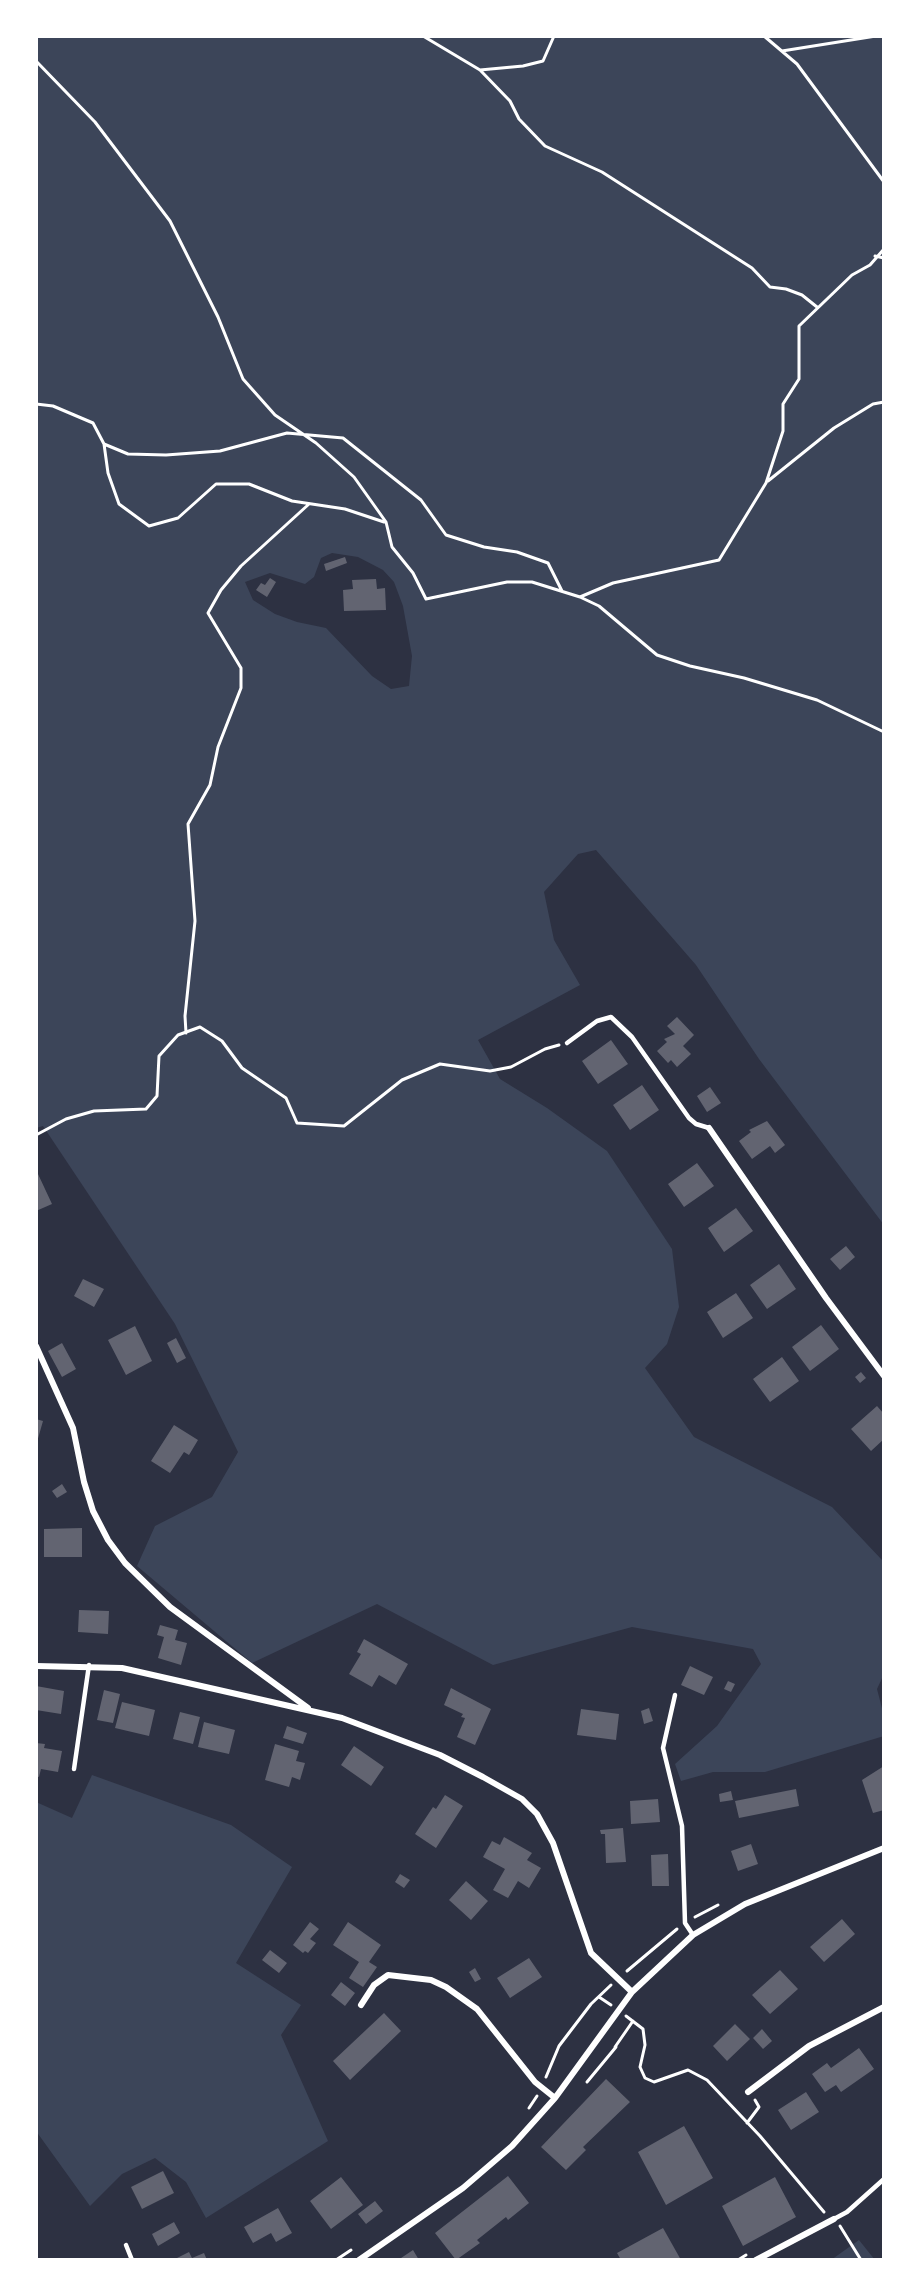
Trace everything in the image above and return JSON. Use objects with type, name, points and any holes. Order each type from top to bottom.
[{"type":"street","points":[[709,1128],[826,1298],[884,1376]]},
{"type":"street","points":[[36,1346],[74,1428],[84,1482],[93,1511],[108,1540],[126,1563],[170,1607],[311,1710]]},
{"type":"street","points":[[36,1666],[89,1665],[122,1668],[311,1710],[361,1724],[440,1755],[522,1799],[546,1827],[591,1953],[632,1992]]},
{"type":"street","points":[[359,2260],[484,2171],[512,2146],[555,2098],[632,1992],[693,1935],[745,1904],[884,1848]]},
{"type":"street","points":[[361,2005],[374,1985],[388,1975],[422,1978],[446,1987],[477,2010],[535,2082],[555,2098]]},
{"type":"street","points":[[748,2092],[809,2046],[884,2007]]},
{"type":"street","points":[[756,2260],[834,2219]]},
{"type":"lane","points":[[567,1043],[597,1021],[611,1017],[632,1037],[689,1118],[696,1124],[709,1128]]},
{"type":"lane","points":[[74,1769],[89,1665]]},
{"type":"lane","points":[[675,1695],[663,1748],[682,1826],[685,1923],[693,1935]]},
{"type":"lane","points":[[834,2219],[847,2212],[884,2179]]},
{"type":"lane","points":[[126,2245],[132,2260]]},
{"type":"path","points":[[423,36],[480,70],[510,101],[519,119],[545,146],[602,172],[752,268],[770,287],[786,289],[802,295],[817,307]]},
{"type":"path","points":[[480,70],[523,66],[543,61],[554,36]]},
{"type":"path","points":[[764,36],[797,64],[884,182]]},
{"type":"path","points":[[782,51],[876,36]]},
{"type":"path","points":[[36,61],[95,122],[170,221],[218,317],[243,379],[275,415],[303,434],[354,477],[386,522],[392,547],[413,573],[426,599],[507,582],[532,582],[580,597],[599,606],[657,655],[817,700],[884,732]]},
{"type":"path","points":[[580,597],[613,583],[719,560],[766,483],[783,431],[783,404],[799,379],[800,326],[817,307],[852,275],[870,265],[875,256],[884,249]]},
{"type":"path","points":[[875,256],[884,258]]},
{"type":"path","points":[[766,483],[834,428],[873,404],[884,402]]},
{"type":"path","points":[[36,404],[52,406],[93,423],[104,444],[108,472],[119,504],[149,526],[178,518],[216,484],[249,484],[292,501],[345,509],[386,522]]},
{"type":"path","points":[[104,444],[129,454],[166,455],[220,451],[287,432],[343,438],[421,500],[446,535],[484,547],[517,552],[548,563],[563,592]]},
{"type":"path","points":[[186,1033],[185,1016],[195,921],[188,824],[210,785],[218,747],[241,688],[241,669],[208,613],[221,590],[241,566],[309,504]]},
{"type":"path","points":[[36,1135],[66,1119],[94,1111],[146,1109],[157,1096],[159,1056],[178,1035],[200,1028],[222,1041],[242,1068],[286,1098],[297,1123],[344,1126],[402,1080],[440,1064],[490,1071],[511,1067],[545,1049],[567,1043]]},
{"type":"path","points":[[599,1997],[643,2029],[645,2044],[640,2067],[645,2078],[654,2082],[688,2070],[707,2080],[747,2123],[804,2192],[834,2219],[861,2260]]},
{"type":"path","points":[[587,2082],[633,2021]]},
{"type":"path","points":[[747,2123],[759,2107],[748,2092]]},
{"type":"shaded area","points":[[36,36],[884,36],[884,1225],[759,1059],[696,965],[596,850],[578,854],[544,892],[554,940],[580,985],[478,1040],[500,1079],[547,1108],[607,1151],[672,1249],[679,1307],[667,1344],[645,1368],[694,1437],[832,1507],[882,1560],[884,1674],[877,1689],[884,1716],[884,1736],[765,1772],[713,1772],[681,1781],[675,1764],[717,1726],[761,1664],[753,1649],[632,1627],[493,1665],[377,1604],[252,1663],[137,1566],[155,1526],[212,1497],[238,1452],[175,1324],[43,1126],[36,1128]],"holes":[[[332,553],[358,557],[383,570],[394,582],[403,606],[412,656],[409,686],[391,689],[372,676],[326,628],[297,622],[275,614],[253,600],[245,582],[270,573],[305,584],[314,577],[321,558]]]},
{"type":"shaded area","points":[[92,1775],[231,1825],[292,1867],[236,1963],[301,2005],[281,2035],[328,2141],[206,2218],[186,2182],[155,2158],[122,2174],[90,2206],[36,2131],[36,1802],[72,1818]]},
{"type":"shaded area","points":[[859,2240],[875,2260],[831,2260]]},
{"type":"building","points":[[345,557],[347,563],[326,571],[324,564]]},
{"type":"building","points":[[270,578],[276,582],[267,597],[256,590],[261,583],[265,585]]},
{"type":"building","points":[[376,579],[377,589],[385,588],[386,610],[344,611],[343,590],[353,589],[352,580]]},
{"type":"building","points":[[677,1017],[694,1035],[683,1046],[691,1054],[677,1067],[671,1060],[668,1063],[657,1051],[667,1042],[664,1039],[675,1034],[667,1026]]},
{"type":"building","points":[[611,1040],[628,1064],[598,1084],[582,1061]]},
{"type":"building","points":[[642,1085],[659,1110],[630,1130],[613,1105]]},
{"type":"building","points":[[710,1087],[721,1103],[707,1112],[697,1096]]},
{"type":"building","points":[[767,1121],[785,1145],[775,1153],[770,1146],[752,1159],[739,1141],[751,1132],[749,1130]]},
{"type":"building","points":[[697,1163],[714,1186],[684,1207],[668,1184]]},
{"type":"building","points":[[38,1174],[52,1204],[36,1211],[36,1175]]},
{"type":"building","points":[[736,1208],[753,1231],[724,1252],[708,1228]]},
{"type":"building","points":[[846,1246],[855,1257],[840,1270],[830,1259]]},
{"type":"building","points":[[779,1264],[796,1289],[767,1309],[750,1285]]},
{"type":"building","points":[[83,1279],[104,1289],[94,1307],[74,1296]]},
{"type":"building","points":[[736,1293],[753,1318],[723,1338],[707,1312]]},
{"type":"building","points":[[821,1325],[839,1349],[810,1371],[792,1347]]},
{"type":"building","points":[[135,1326],[152,1361],[126,1375],[108,1340]]},
{"type":"building","points":[[176,1338],[186,1358],[177,1363],[167,1343]]},
{"type":"building","points":[[62,1343],[76,1369],[62,1377],[48,1351]]},
{"type":"building","points":[[782,1357],[799,1381],[770,1402],[753,1379]]},
{"type":"building","points":[[861,1372],[866,1378],[860,1383],[855,1377]]},
{"type":"building","points":[[877,1406],[884,1414],[884,1439],[871,1451],[851,1429]]},
{"type":"building","points":[[36,1419],[43,1421],[37,1442],[36,1442]]},
{"type":"building","points":[[174,1425],[198,1440],[189,1455],[184,1452],[170,1473],[151,1461]]},
{"type":"building","points":[[62,1484],[67,1492],[57,1498],[52,1491]]},
{"type":"building","points":[[82,1528],[82,1557],[44,1557],[44,1529]]},
{"type":"building","points":[[79,1610],[109,1611],[108,1634],[78,1632]]},
{"type":"building","points":[[160,1625],[178,1630],[175,1640],[187,1643],[181,1665],[158,1658],[164,1637],[157,1635]]},
{"type":"building","points":[[364,1639],[408,1664],[396,1685],[379,1675],[372,1687],[349,1674],[361,1654],[357,1652]]},
{"type":"building","points":[[690,1666],[713,1677],[704,1695],[681,1685]]},
{"type":"building","points":[[728,1681],[735,1684],[731,1692],[724,1689]]},
{"type":"building","points":[[36,1686],[64,1691],[61,1714],[36,1710]]},
{"type":"building","points":[[451,1688],[491,1709],[475,1745],[457,1737],[465,1718],[461,1717],[463,1714],[444,1705]]},
{"type":"building","points":[[104,1690],[120,1694],[113,1723],[97,1720]]},
{"type":"building","points":[[122,1702],[155,1710],[149,1736],[115,1728]]},
{"type":"building","points":[[649,1708],[653,1721],[644,1724],[641,1711]]},
{"type":"building","points":[[581,1709],[619,1714],[616,1740],[577,1735]]},
{"type":"building","points":[[180,1712],[200,1717],[193,1744],[173,1739]]},
{"type":"building","points":[[204,1722],[235,1730],[229,1754],[198,1747]]},
{"type":"building","points":[[287,1726],[307,1733],[303,1744],[283,1738]]},
{"type":"building","points":[[36,1743],[45,1744],[44,1748],[62,1751],[58,1772],[41,1769],[39,1777],[36,1776]]},
{"type":"building","points":[[275,1744],[299,1751],[296,1761],[305,1763],[300,1780],[292,1777],[289,1787],[265,1780]]},
{"type":"building","points":[[354,1746],[384,1767],[371,1786],[341,1765]]},
{"type":"building","points":[[884,1766],[884,1810],[873,1813],[862,1780]]},
{"type":"building","points":[[796,1789],[799,1806],[739,1818],[735,1801]]},
{"type":"building","points":[[731,1791],[733,1800],[720,1802],[719,1794]]},
{"type":"building","points":[[445,1795],[463,1806],[436,1848],[415,1834],[433,1807],[436,1809]]},
{"type":"building","points":[[658,1799],[660,1822],[631,1824],[630,1801]]},
{"type":"building","points":[[623,1828],[626,1862],[606,1863],[605,1834],[601,1834],[600,1830]]},
{"type":"building","points":[[504,1837],[532,1853],[527,1860],[541,1868],[529,1888],[518,1881],[508,1898],[493,1890],[505,1869],[483,1857],[492,1841],[500,1845]]},
{"type":"building","points":[[751,1844],[758,1864],[738,1871],[731,1851]]},
{"type":"building","points":[[668,1854],[669,1886],[652,1886],[651,1855]]},
{"type":"building","points":[[400,1874],[410,1880],[404,1888],[395,1882]]},
{"type":"building","points":[[466,1881],[488,1901],[471,1920],[449,1900]]},
{"type":"building","points":[[842,1919],[855,1934],[824,1962],[810,1947]]},
{"type":"building","points":[[310,1922],[319,1929],[310,1939],[316,1943],[308,1953],[305,1951],[303,1953],[293,1945]]},
{"type":"building","points":[[348,1922],[381,1945],[369,1962],[377,1967],[363,1987],[349,1978],[359,1962],[333,1945]]},
{"type":"building","points":[[270,1950],[287,1963],[279,1973],[262,1960]]},
{"type":"building","points":[[529,1958],[542,1977],[510,1998],[497,1978]]},
{"type":"building","points":[[475,1968],[481,1979],[475,1982],[469,1972]]},
{"type":"building","points":[[780,1970],[798,1989],[770,2014],[752,1995]]},
{"type":"building","points":[[341,1982],[355,1993],[345,2006],[331,1995]]},
{"type":"building","points":[[384,2013],[401,2031],[350,2080],[333,2061]]},
{"type":"building","points":[[735,2024],[750,2039],[727,2061],[713,2046]]},
{"type":"building","points":[[762,2029],[772,2041],[763,2049],[753,2038]]},
{"type":"building","points":[[859,2048],[874,2069],[841,2092],[836,2085],[825,2092],[812,2074],[827,2063],[831,2068]]},
{"type":"building","points":[[606,2079],[630,2102],[583,2147],[586,2150],[566,2170],[541,2147]]},
{"type":"building","points":[[806,2092],[819,2112],[791,2130],[778,2110]]},
{"type":"building","points":[[684,2126],[713,2178],[666,2205],[638,2152]]},
{"type":"building","points":[[163,2171],[174,2193],[142,2209],[131,2187]]},
{"type":"building","points":[[508,2176],[529,2203],[508,2220],[506,2217],[477,2240],[480,2243],[456,2260],[435,2233]]},
{"type":"building","points":[[341,2177],[363,2205],[331,2229],[310,2201]]},
{"type":"building","points":[[775,2177],[796,2217],[743,2246],[722,2206]]},
{"type":"building","points":[[375,2201],[383,2211],[366,2224],[358,2214]]},
{"type":"building","points":[[278,2208],[292,2233],[276,2242],[271,2233],[253,2243],[244,2227]]},
{"type":"building","points":[[174,2222],[180,2233],[158,2246],[152,2234]]},
{"type":"building","points":[[663,2228],[681,2260],[621,2260],[617,2253]]},
{"type":"building","points":[[413,2250],[419,2260],[398,2260]]},
{"type":"building","points":[[189,2252],[192,2258],[204,2253],[207,2260],[173,2260]]}]
